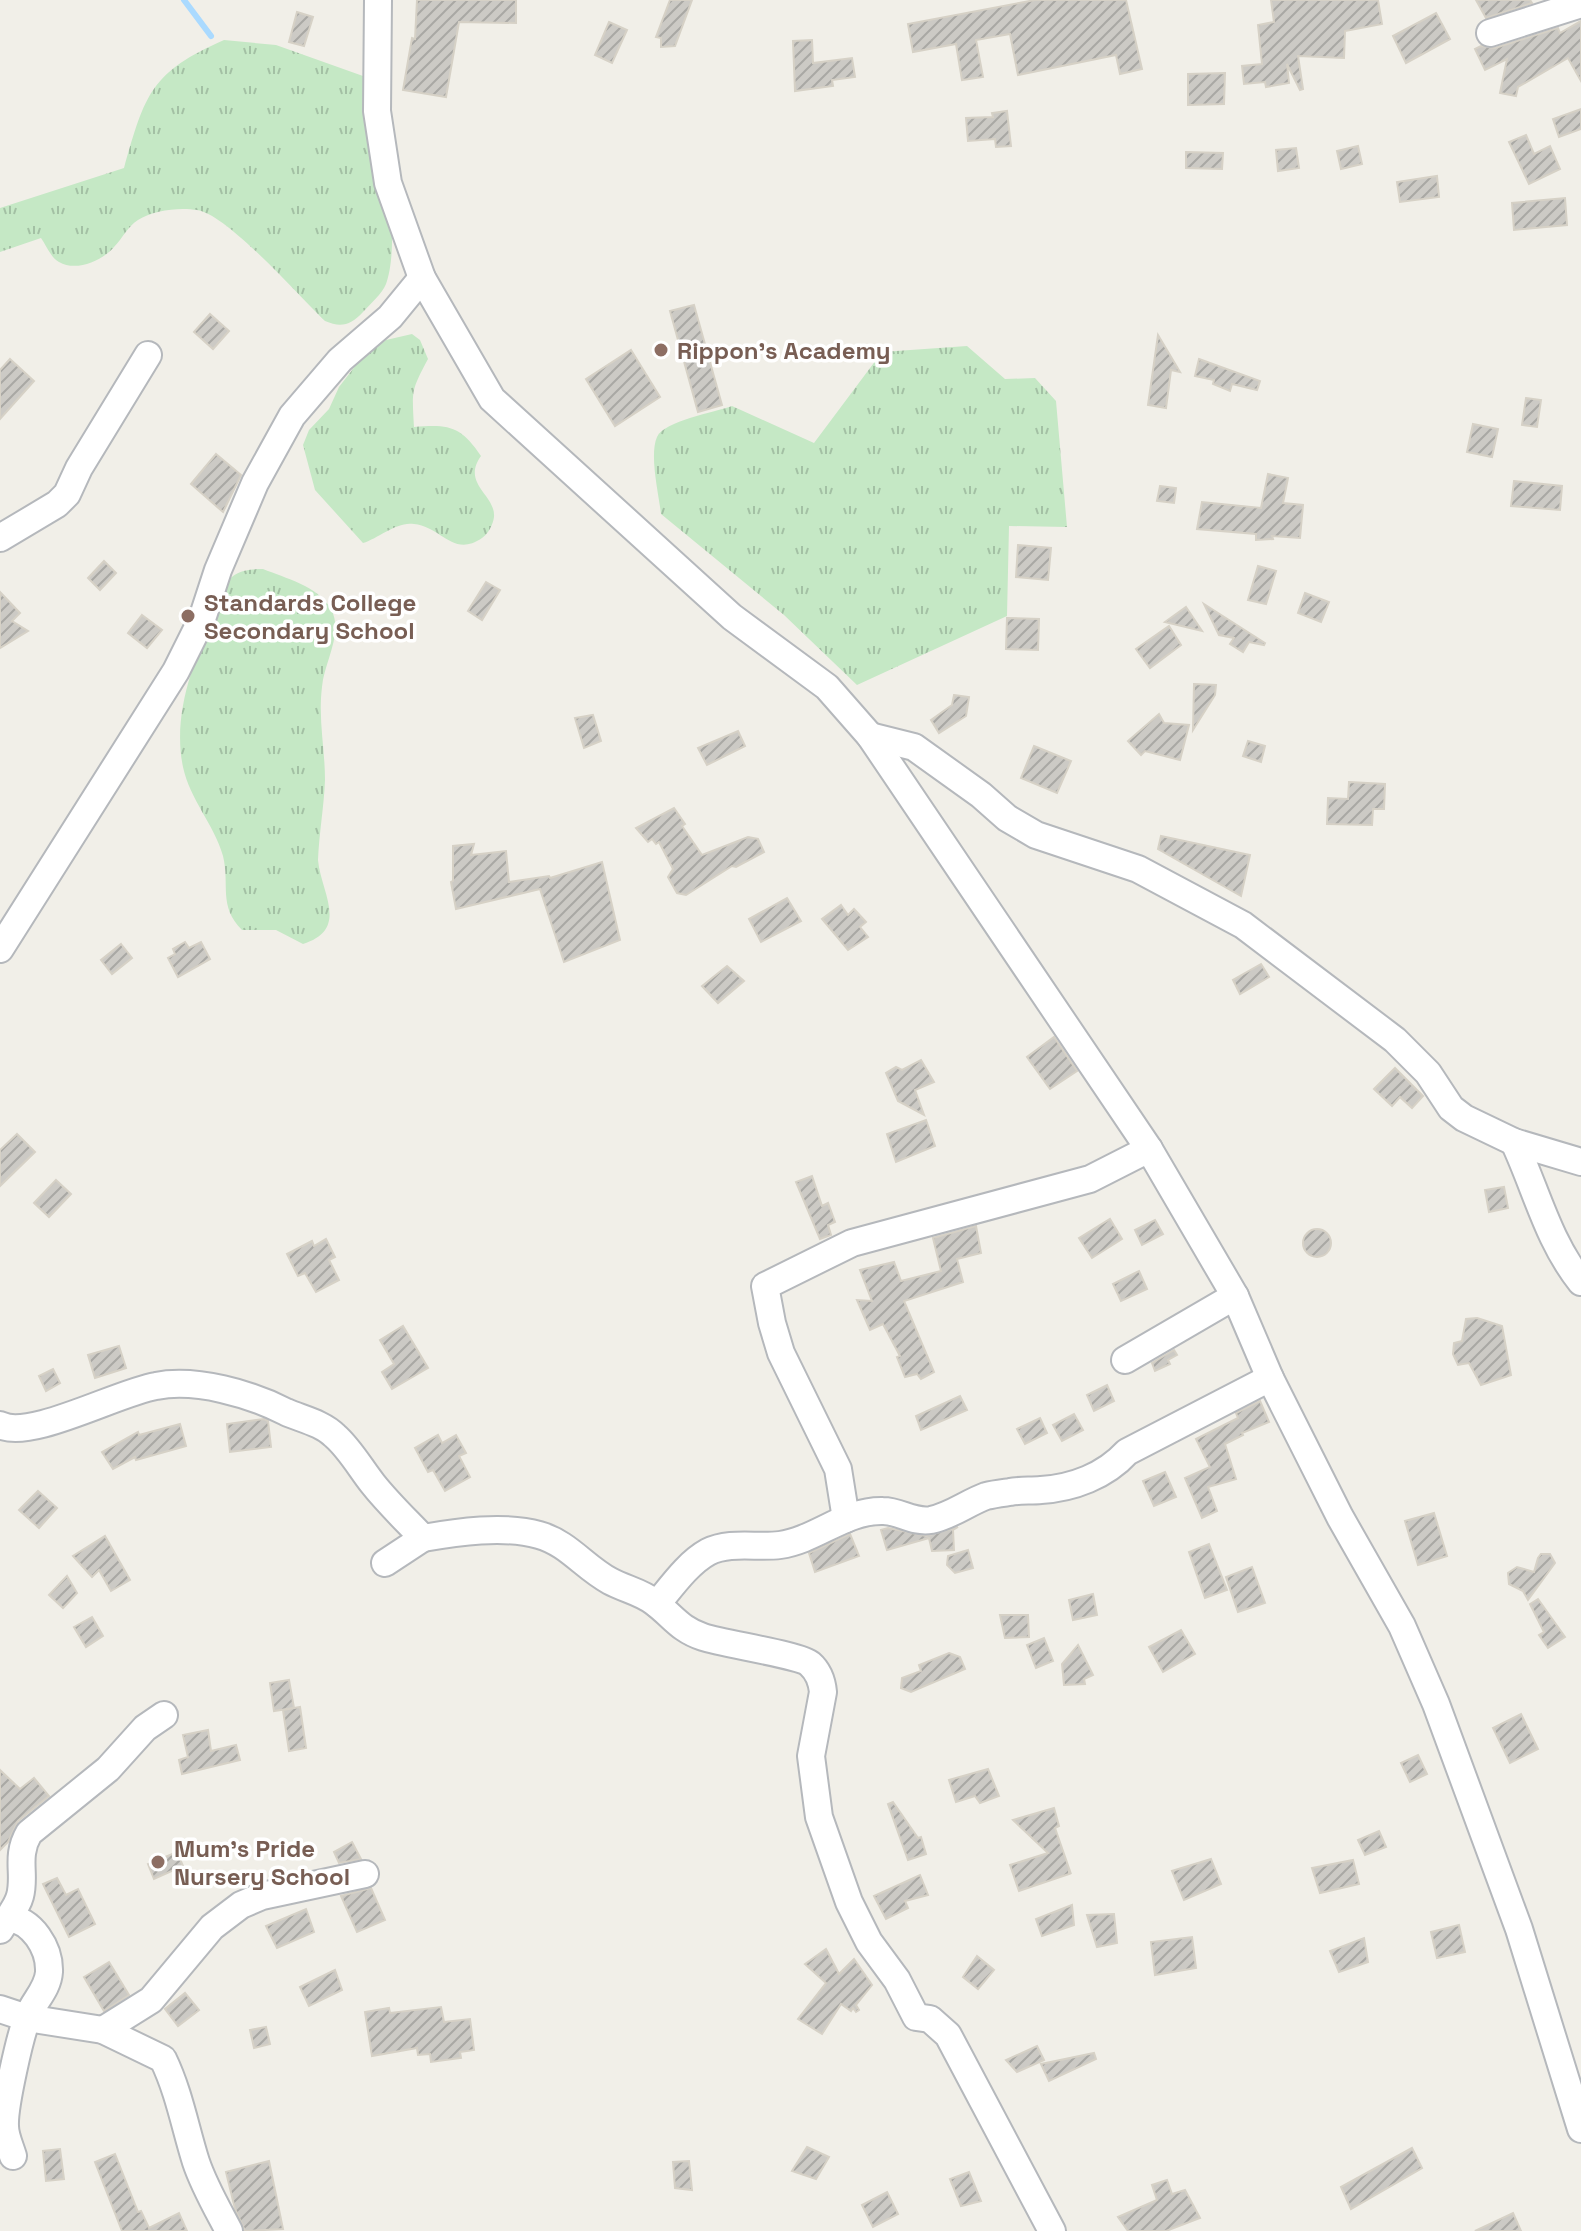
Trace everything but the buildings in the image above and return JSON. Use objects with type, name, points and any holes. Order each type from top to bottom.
[{"type":"street","points":[[378,0],[377,111],[388,183],[422,278],[492,399],[530,437],[732,617],[827,687],[870,736],[1149,1149],[1235,1296],[1270,1378],[1340,1517],[1402,1626],[1436,1704],[1519,1929],[1581,2129]]},
{"type":"street","points":[[1490,33],[1581,4]]},
{"type":"street","points":[[0,949],[176,671],[202,619],[218,570],[255,483],[292,416],[340,360],[390,317],[422,278]]},
{"type":"street","points":[[0,538],[57,504],[67,494],[79,468],[148,355]]},
{"type":"street","points":[[870,736],[914,747],[981,795],[1007,818],[1036,835],[1138,869],[1243,925],[1395,1040],[1428,1073],[1451,1108],[1464,1118],[1514,1142],[1581,1162]]},
{"type":"street","points":[[1514,1142],[1534,1183],[1557,1248],[1581,1282]]},
{"type":"street","points":[[846,1519],[838,1469],[781,1353],[765,1286],[852,1243],[1090,1179],[1149,1149]]},
{"type":"street","points":[[1125,1360],[1235,1296]]},
{"type":"street","points":[[657,1604],[696,1560],[723,1547],[783,1545],[846,1519],[884,1511],[909,1519],[928,1520],[958,1511],[986,1496],[1017,1490],[1043,1490],[1090,1479],[1110,1468],[1127,1452],[1270,1378]]},
{"type":"street","points":[[0,1425],[15,1429],[32,1428],[122,1394],[158,1385],[188,1384],[242,1395],[267,1402],[335,1435],[376,1488],[423,1538]]},
{"type":"street","points":[[385,1563],[423,1538],[467,1531],[538,1534],[564,1546],[608,1580],[657,1604],[676,1624],[700,1636],[810,1664],[822,1684],[823,1699],[812,1744],[812,1776],[819,1817],[846,1894],[869,1942],[897,1980],[916,2017],[930,2019],[948,2035],[1052,2231]]},
{"type":"street","points":[[4,1924],[20,1896],[22,1850],[29,1833],[108,1769],[145,1728],[164,1715]]},
{"type":"street","points":[[103,2030],[151,2000],[212,1927],[241,1905],[262,1896],[365,1874]]},
{"type":"street","points":[[4,1924],[20,1919],[31,1928],[48,1961],[46,1985],[27,2018],[5,2116],[13,2156]]},
{"type":"street","points":[[0,2009],[27,2018],[103,2030],[163,2059],[178,2094],[204,2183],[229,2231]]},
{"type":"green space","points":[[224,40],[276,45],[377,81],[392,214],[390,265],[382,291],[350,322],[341,325],[325,321],[244,241],[210,215],[197,210],[167,210],[144,217],[131,226],[109,252],[96,261],[81,265],[66,265],[56,260],[41,238],[0,252],[0,208],[124,168],[138,121],[154,88],[181,63]]},
{"type":"green space","points":[[412,334],[420,340],[428,359],[414,391],[414,427],[453,429],[467,438],[481,456],[475,474],[490,502],[494,517],[486,534],[472,543],[455,543],[424,526],[408,524],[363,543],[315,490],[303,445],[309,430],[329,409],[339,387],[371,350],[386,340]]},
{"type":"green space","points":[[967,346],[1005,379],[1035,378],[1056,401],[1067,527],[1009,526],[1007,616],[857,685],[784,615],[661,514],[654,464],[657,437],[669,426],[732,406],[814,443],[882,352]]},
{"type":"green space","points":[[263,569],[318,594],[331,609],[334,618],[334,638],[323,677],[321,699],[325,780],[318,860],[329,920],[326,929],[303,944],[276,930],[242,930],[235,921],[227,904],[223,856],[186,779],[180,747],[187,688],[222,591],[236,574]]},
{"type":"waterway","points":[[184,0],[211,36]]},
{"type":"place","name":"Rippon's Academy","points":[[661,350]]},
{"type":"place","name":"Standards College Secondary School","points":[[188,616]]},
{"type":"place","name":"Mum's Pride Nursery School","points":[[158,1862]]}]
